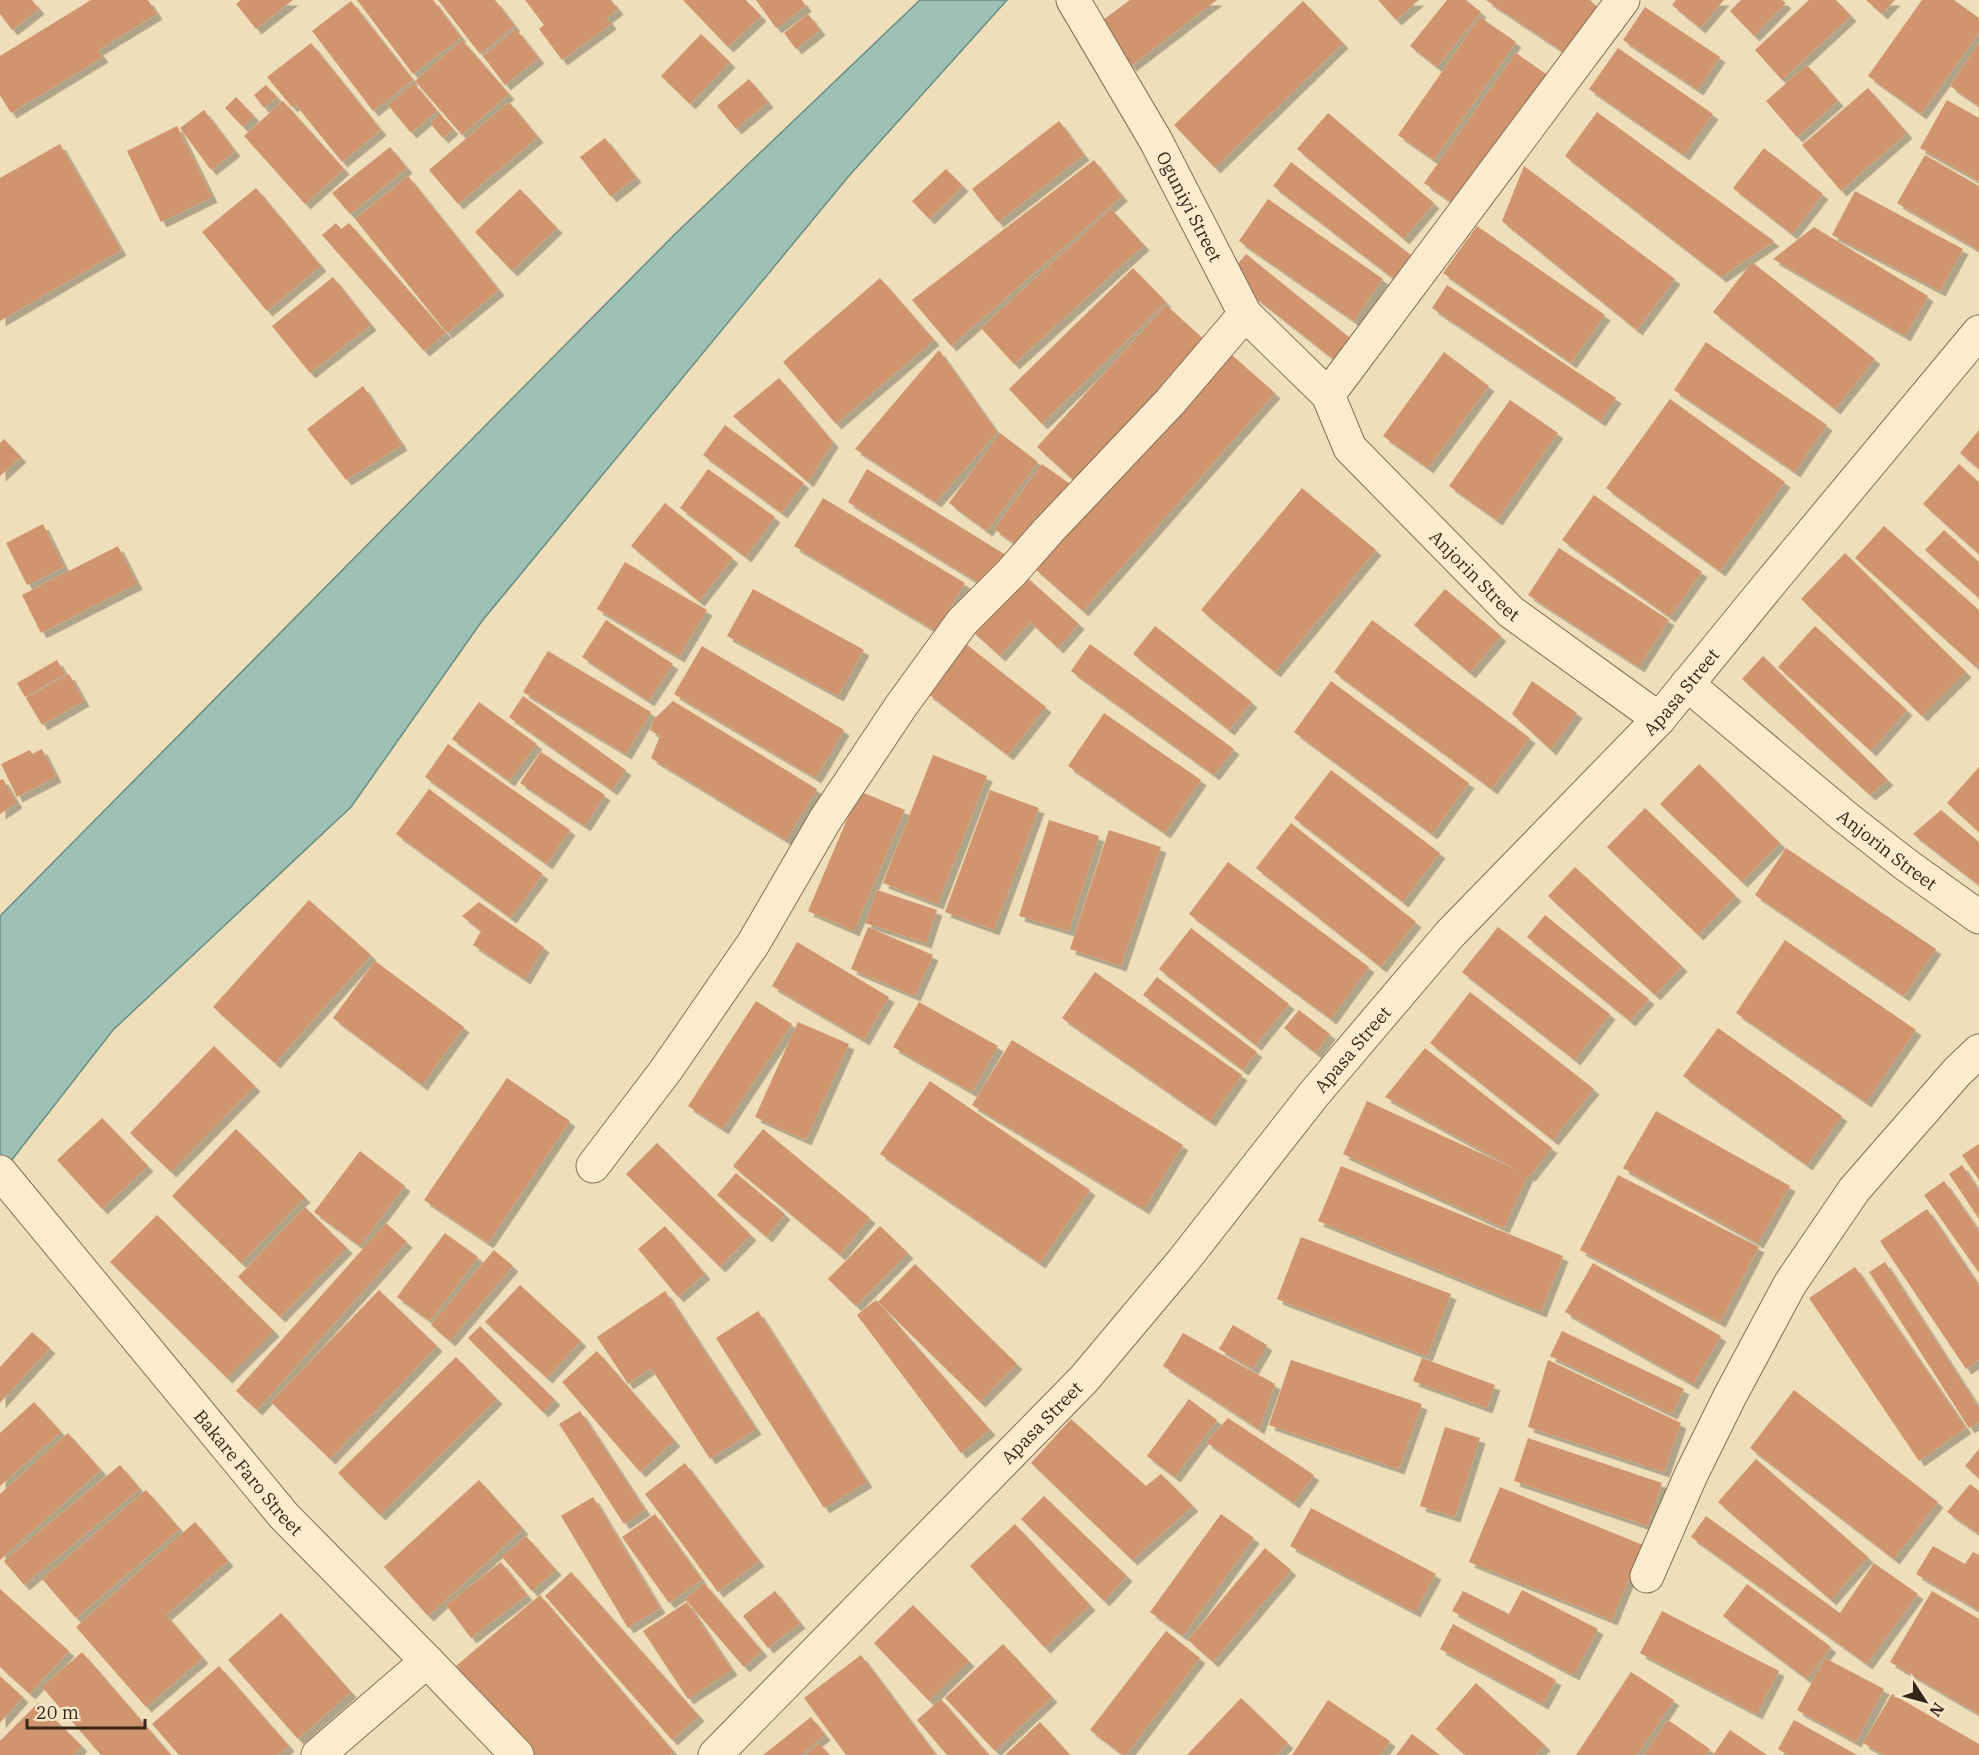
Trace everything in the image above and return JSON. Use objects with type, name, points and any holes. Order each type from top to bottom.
[{"type":"street","name":"Oguniyi Street","points":[[1073,0],[1156,141],[1245,314],[1328,395]]},
{"type":"street","points":[[1328,395],[1623,0]]},
{"type":"street","points":[[593,1166],[666,1070],[753,944],[825,820],[901,706],[962,622],[1011,573],[1170,402],[1245,314]]},
{"type":"street","name":"Apasa Street","points":[[715,1755],[1084,1379],[1183,1261],[1314,1094],[1450,933],[1659,719],[1979,332]]},
{"type":"street","name":"Anjorin Street","points":[[1328,395],[1350,448],[1511,612],[1659,719]]},
{"type":"street","name":"Anjorin Street","points":[[1687,684],[1844,816],[1905,864],[1979,917]]},
{"type":"street","points":[[1647,1576],[1691,1475],[1730,1396],[1791,1284],[1854,1190],[1957,1072],[1979,1051]]},
{"type":"street","name":"Bakare Faro Street","points":[[0,1172],[284,1516],[427,1660],[517,1755]]},
{"type":"street","points":[[318,1755],[427,1660]]},
{"type":"water","points":[[920,0],[1007,0],[848,177],[482,621],[351,807],[113,1030],[0,1175],[0,916],[674,235]]},
{"type":"building","points":[[0,0],[32,0],[39,9],[12,30],[0,14]]},
{"type":"building","points":[[91,0],[148,0],[157,14],[98,50],[103,57],[11,113],[0,95],[0,56]]},
{"type":"building","points":[[241,0],[293,0],[256,29],[236,4]]},
{"type":"building","points":[[357,0],[433,0],[461,37],[413,74]]},
{"type":"building","points":[[438,0],[495,0],[515,26],[480,54]]},
{"type":"building","points":[[525,0],[611,0],[618,9],[607,18],[611,24],[562,60],[539,29],[544,25]]},
{"type":"building","points":[[683,0],[746,0],[761,16],[728,47]]},
{"type":"building","points":[[756,0],[802,0],[806,6],[776,28]]},
{"type":"building","points":[[1130,0],[1217,0],[1131,66],[1099,23]]},
{"type":"building","points":[[1378,0],[1419,0],[1396,20]]},
{"type":"building","points":[[1447,0],[1466,0],[1481,12],[1437,67],[1410,46]]},
{"type":"building","points":[[1486,0],[1590,0],[1600,10],[1570,56]]},
{"type":"building","points":[[1676,0],[1724,0],[1700,28],[1672,5]]},
{"type":"building","points":[[1741,0],[1782,0],[1786,3],[1754,36],[1730,11]]},
{"type":"building","points":[[1809,0],[1836,0],[1851,16],[1782,80],[1755,50]]},
{"type":"building","points":[[1866,0],[1895,0],[1882,14]]},
{"type":"building","points":[[1922,0],[1954,0],[1979,18],[1979,33],[1921,114],[1868,76]]},
{"type":"building","points":[[351,1],[413,80],[373,111],[312,31]]},
{"type":"building","points":[[1303,1],[1343,43],[1215,168],[1174,125]]},
{"type":"building","points":[[1645,7],[1720,57],[1698,90],[1623,40]]},
{"type":"building","points":[[808,14],[820,30],[796,49],[784,33]]},
{"type":"building","points":[[1480,17],[1516,42],[1434,160],[1398,135]]},
{"type":"building","points":[[516,29],[539,58],[505,85],[483,56]]},
{"type":"building","points":[[701,34],[730,62],[690,104],[661,76]]},
{"type":"building","points":[[462,40],[509,94],[462,135],[415,81]]},
{"type":"building","points":[[311,43],[381,130],[342,162],[295,104],[292,107],[267,77]]},
{"type":"building","points":[[1979,43],[1979,106],[1950,86]]},
{"type":"building","points":[[1618,48],[1713,114],[1684,155],[1589,89]]},
{"type":"building","points":[[1516,53],[1549,76],[1457,206],[1424,183]]},
{"type":"building","points":[[1807,65],[1838,101],[1797,137],[1766,101]]},
{"type":"building","points":[[749,79],[768,102],[736,129],[717,106]]},
{"type":"building","points":[[414,83],[437,111],[411,133],[388,105]]},
{"type":"building","points":[[266,85],[277,97],[264,108],[254,95]]},
{"type":"building","points":[[1868,88],[1907,133],[1841,191],[1802,145]]},
{"type":"building","points":[[236,97],[254,116],[243,127],[225,108]]},
{"type":"building","points":[[1947,100],[1979,118],[1979,181],[1920,148]]},
{"type":"building","points":[[283,101],[344,169],[305,204],[244,136]]},
{"type":"building","points":[[509,102],[538,137],[458,204],[429,170]]},
{"type":"building","points":[[204,110],[235,151],[211,170],[180,128]]},
{"type":"building","points":[[1597,112],[1774,241],[1721,277],[1565,156]]},
{"type":"building","points":[[1328,113],[1434,203],[1404,239],[1297,149]]},
{"type":"building","points":[[440,114],[453,129],[443,138],[430,123]]},
{"type":"building","points":[[1059,121],[1084,155],[998,222],[972,189]]},
{"type":"building","points":[[177,126],[212,197],[161,222],[127,151]]},
{"type":"building","points":[[605,138],[636,177],[611,197],[580,157]]},
{"type":"building","points":[[60,144],[121,250],[0,321],[0,178]]},
{"type":"building","points":[[390,147],[407,168],[350,214],[332,193]]},
{"type":"building","points":[[1764,148],[1823,194],[1792,234],[1733,188]]},
{"type":"building","points":[[1925,155],[1979,186],[1979,250],[1897,203]]},
{"type":"building","points":[[1094,160],[1122,196],[951,346],[912,300]]},
{"type":"building","points":[[1291,162],[1411,255],[1393,278],[1273,186]]},
{"type":"building","points":[[1524,166],[1675,279],[1637,330],[1502,221]]},
{"type":"building","points":[[946,169],[963,186],[929,219],[912,201]]},
{"type":"building","points":[[408,176],[499,290],[447,333],[355,219]]},
{"type":"building","points":[[256,188],[321,266],[267,311],[202,232]]},
{"type":"building","points":[[520,189],[557,228],[512,271],[475,232]]},
{"type":"building","points":[[1855,191],[1963,249],[1940,291],[1832,235]]},
{"type":"building","points":[[1268,199],[1383,279],[1354,321],[1239,241]]},
{"type":"building","points":[[1111,209],[1144,245],[1014,364],[981,328]]},
{"type":"building","points":[[336,223],[341,229],[349,223],[446,333],[424,351],[322,235]]},
{"type":"building","points":[[1477,226],[1605,315],[1571,363],[1443,273]]},
{"type":"building","points":[[1814,227],[1928,296],[1905,336],[1773,259]]},
{"type":"building","points":[[1246,254],[1354,341],[1337,362],[1228,276]]},
{"type":"building","points":[[1752,262],[1875,359],[1835,409],[1713,312]]},
{"type":"building","points":[[1133,268],[1166,302],[1042,424],[1009,389]]},
{"type":"building","points":[[333,277],[371,325],[310,373],[272,326]]},
{"type":"building","points":[[880,278],[934,340],[836,424],[783,362]]},
{"type":"building","points":[[1447,285],[1616,398],[1600,421],[1432,308]]},
{"type":"building","points":[[1166,305],[1209,344],[1080,486],[1037,447]]},
{"type":"building","points":[[1706,342],[1827,425],[1795,472],[1674,390]]},
{"type":"building","points":[[939,350],[997,432],[936,502],[855,449]]},
{"type":"building","points":[[1226,350],[1275,393],[1083,611],[1034,568]]},
{"type":"building","points":[[1444,352],[1489,386],[1428,468],[1383,436]]},
{"type":"building","points":[[779,378],[833,442],[808,482],[733,416]]},
{"type":"building","points":[[363,386],[402,445],[346,480],[307,429]]},
{"type":"building","points":[[1670,399],[1785,482],[1720,571],[1606,488]]},
{"type":"building","points":[[1510,400],[1558,433],[1497,520],[1449,486]]},
{"type":"building","points":[[725,425],[804,483],[782,513],[703,455]]},
{"type":"building","points":[[1979,430],[1979,469],[1960,453]]},
{"type":"building","points":[[1000,433],[1038,462],[987,531],[949,503]]},
{"type":"building","points":[[4,439],[21,457],[0,476],[0,443]]},
{"type":"building","points":[[1042,464],[1073,486],[1025,551],[994,529]]},
{"type":"building","points":[[1959,464],[1979,482],[1979,554],[1923,504]]},
{"type":"building","points":[[708,469],[775,517],[746,557],[680,508]]},
{"type":"building","points":[[867,469],[1009,557],[989,589],[848,502]]},
{"type":"building","points":[[1302,488],[1376,550],[1275,672],[1201,610]]},
{"type":"building","points":[[1594,495],[1702,572],[1670,617],[1562,540]]},
{"type":"building","points":[[823,498],[965,583],[936,631],[794,546]]},
{"type":"building","points":[[665,503],[733,558],[699,601],[631,546]]},
{"type":"building","points":[[43,524],[64,567],[27,585],[6,543]]},
{"type":"building","points":[[1884,526],[1979,610],[1979,663],[1976,667],[1855,558]]},
{"type":"building","points":[[1944,530],[1979,562],[1979,598],[1925,550]]},
{"type":"building","points":[[118,546],[137,584],[41,633],[22,595]]},
{"type":"building","points":[[1559,548],[1669,620],[1639,667],[1528,595]]},
{"type":"building","points":[[1845,553],[1966,672],[1922,716],[1801,599]]},
{"type":"building","points":[[625,562],[707,610],[679,657],[597,609]]},
{"type":"building","points":[[1021,572],[1079,624],[1058,648],[1030,622],[1000,656],[970,629]]},
{"type":"building","points":[[753,589],[864,650],[838,696],[727,636]]},
{"type":"building","points":[[1445,589],[1501,636],[1470,673],[1414,625]]},
{"type":"building","points":[[606,620],[673,664],[649,701],[582,657]]},
{"type":"building","points":[[1372,620],[1530,738],[1492,789],[1334,672]]},
{"type":"building","points":[[1155,626],[1252,702],[1229,730],[1133,654]]},
{"type":"building","points":[[1815,626],[1907,710],[1871,751],[1778,667]]},
{"type":"building","points":[[966,644],[1046,707],[1008,755],[927,693]]},
{"type":"building","points":[[1090,644],[1234,749],[1214,775],[1071,671]]},
{"type":"building","points":[[702,646],[844,730],[816,778],[674,694]]},
{"type":"building","points":[[548,651],[651,712],[626,754],[523,692]]},
{"type":"building","points":[[1763,656],[1888,780],[1870,795],[1742,679]]},
{"type":"building","points":[[57,660],[65,674],[25,697],[17,683]]},
{"type":"building","points":[[69,674],[84,701],[42,725],[26,698]]},
{"type":"building","points":[[1331,681],[1469,783],[1432,834],[1294,732]]},
{"type":"building","points":[[1532,681],[1577,713],[1551,750],[1512,714]]},
{"type":"building","points":[[523,696],[626,770],[612,790],[509,717]]},
{"type":"building","points":[[673,701],[817,789],[786,840],[651,758],[660,736],[650,730],[654,719]]},
{"type":"building","points":[[479,702],[537,744],[509,781],[452,739]]},
{"type":"building","points":[[1104,713],[1201,780],[1165,833],[1068,766]]},
{"type":"building","points":[[448,744],[570,830],[547,864],[425,777]]},
{"type":"building","points":[[42,749],[56,777],[17,797],[1,764],[30,750],[32,754]]},
{"type":"building","points":[[541,752],[605,795],[585,826],[520,783]]},
{"type":"building","points":[[933,755],[987,776],[938,904],[883,883]]},
{"type":"building","points":[[1699,764],[1780,843],[1742,882],[1660,804]]},
{"type":"building","points":[[1979,767],[1979,832],[1947,803]]},
{"type":"building","points":[[1331,770],[1440,853],[1403,902],[1294,818]]},
{"type":"building","points":[[3,779],[17,803],[0,814],[0,780]]},
{"type":"building","points":[[429,789],[543,874],[511,918],[396,834]]},
{"type":"building","points":[[990,790],[1039,808],[994,930],[945,912]]},
{"type":"building","points":[[859,791],[905,810],[854,931],[808,911]]},
{"type":"building","points":[[1645,808],[1736,896],[1698,935],[1607,847]]},
{"type":"building","points":[[1941,810],[1979,842],[1979,885],[1913,834]]},
{"type":"building","points":[[1049,820],[1099,836],[1069,931],[1019,916]]},
{"type":"building","points":[[1291,823],[1416,922],[1381,967],[1256,868]]},
{"type":"building","points":[[1109,830],[1161,847],[1121,966],[1070,949]]},
{"type":"building","points":[[1786,848],[1936,949],[1904,996],[1755,895]]},
{"type":"building","points":[[1228,862],[1369,967],[1331,1019],[1189,914]]},
{"type":"building","points":[[1575,867],[1682,966],[1655,995],[1548,896]]},
{"type":"building","points":[[877,890],[937,910],[926,943],[865,923]]},
{"type":"building","points":[[309,900],[371,955],[275,1063],[213,1007]]},
{"type":"building","points":[[479,902],[544,947],[525,979],[473,945],[481,931],[462,916]]},
{"type":"building","points":[[1545,915],[1649,999],[1630,1021],[1527,937]]},
{"type":"building","points":[[868,927],[933,955],[915,996],[851,969]]},
{"type":"building","points":[[1498,927],[1610,1014],[1575,1060],[1462,972]]},
{"type":"building","points":[[1191,928],[1289,1004],[1256,1045],[1159,969]]},
{"type":"building","points":[[1785,940],[1916,1030],[1866,1102],[1736,1013]]},
{"type":"building","points":[[797,942],[889,997],[864,1040],[772,986]]},
{"type":"building","points":[[375,961],[464,1027],[422,1085],[333,1018]]},
{"type":"building","points":[[1095,972],[1242,1075],[1210,1121],[1062,1018]]},
{"type":"building","points":[[1157,977],[1257,1052],[1243,1070],[1143,995]]},
{"type":"building","points":[[1470,992],[1594,1089],[1553,1140],[1430,1043]]},
{"type":"building","points":[[756,1001],[792,1024],[723,1129],[688,1106]]},
{"type":"building","points":[[919,1002],[998,1046],[972,1092],[893,1047]]},
{"type":"building","points":[[1299,1010],[1330,1034],[1316,1053],[1284,1028]]},
{"type":"building","points":[[798,1022],[849,1044],[806,1140],[755,1117]]},
{"type":"building","points":[[1718,1028],[1842,1116],[1807,1165],[1683,1076]]},
{"type":"building","points":[[1012,1040],[1183,1145],[1144,1209],[972,1105]]},
{"type":"building","points":[[214,1046],[255,1086],[171,1172],[130,1133]]},
{"type":"building","points":[[1425,1048],[1552,1148],[1530,1176],[1528,1175],[1504,1228],[1343,1154],[1367,1101],[1519,1171],[1385,1097]]},
{"type":"building","points":[[507,1078],[570,1121],[488,1243],[424,1200]]},
{"type":"building","points":[[930,1081],[1090,1190],[1040,1263],[880,1154]]},
{"type":"building","points":[[1656,1111],[1790,1186],[1758,1243],[1623,1168]]},
{"type":"building","points":[[102,1118],[148,1166],[102,1209],[57,1160]]},
{"type":"building","points":[[236,1129],[305,1197],[241,1263],[172,1196]]},
{"type":"building","points":[[763,1129],[870,1218],[840,1255],[733,1166]]},
{"type":"building","points":[[657,1143],[751,1235],[720,1267],[626,1174]]},
{"type":"building","points":[[1979,1144],[1979,1180],[1962,1155]]},
{"type":"building","points":[[360,1151],[405,1186],[360,1246],[314,1212]]},
{"type":"building","points":[[1962,1165],[1979,1191],[1979,1219],[1949,1174]]},
{"type":"building","points":[[1341,1166],[1563,1256],[1541,1312],[1318,1221]]},
{"type":"building","points":[[736,1173],[785,1214],[767,1237],[717,1195]]},
{"type":"building","points":[[1618,1175],[1759,1247],[1720,1322],[1580,1250]]},
{"type":"building","points":[[1944,1181],[1979,1231],[1979,1273],[1924,1195]]},
{"type":"building","points":[[305,1207],[347,1248],[280,1317],[238,1277]]},
{"type":"building","points":[[1927,1209],[1979,1286],[1979,1360],[1966,1369],[1880,1241]]},
{"type":"building","points":[[157,1215],[274,1331],[227,1378],[110,1262]]},
{"type":"building","points":[[386,1223],[407,1242],[257,1410],[236,1391]]},
{"type":"building","points":[[665,1226],[705,1274],[678,1297],[638,1249]]},
{"type":"building","points":[[880,1226],[908,1253],[856,1306],[828,1279]]},
{"type":"building","points":[[445,1233],[478,1257],[430,1321],[397,1297]]},
{"type":"building","points":[[1301,1237],[1451,1294],[1427,1356],[1277,1299]]},
{"type":"building","points":[[494,1250],[513,1266],[450,1341],[431,1325]]},
{"type":"building","points":[[1885,1262],[1979,1408],[1979,1422],[1969,1428],[1869,1272]]},
{"type":"building","points":[[1593,1263],[1721,1336],[1693,1384],[1565,1312]]},
{"type":"building","points":[[915,1264],[1017,1364],[980,1402],[878,1302]]},
{"type":"building","points":[[1855,1267],[1966,1428],[1919,1461],[1809,1298]]},
{"type":"building","points":[[520,1285],[581,1341],[547,1378],[485,1322]]},
{"type":"building","points":[[379,1290],[437,1346],[330,1459],[271,1402]]},
{"type":"building","points":[[665,1291],[756,1429],[710,1459],[651,1368],[628,1384],[597,1337]]},
{"type":"building","points":[[876,1300],[990,1430],[961,1453],[857,1315]]},
{"type":"building","points":[[758,1311],[867,1482],[824,1508],[716,1338]]},
{"type":"building","points":[[1233,1325],[1267,1345],[1253,1369],[1219,1349]]},
{"type":"building","points":[[480,1326],[555,1400],[543,1412],[468,1338]]},
{"type":"building","points":[[1562,1331],[1684,1389],[1672,1414],[1550,1356]]},
{"type":"building","points":[[32,1332],[50,1348],[0,1403],[0,1367]]},
{"type":"building","points":[[1183,1333],[1275,1384],[1259,1429],[1163,1366]]},
{"type":"building","points":[[597,1351],[675,1441],[640,1472],[562,1382]]},
{"type":"building","points":[[456,1357],[497,1399],[380,1515],[338,1473]]},
{"type":"building","points":[[1422,1358],[1495,1385],[1487,1408],[1413,1381]]},
{"type":"building","points":[[1291,1360],[1422,1404],[1399,1469],[1269,1425]]},
{"type":"building","points":[[1548,1360],[1681,1423],[1664,1472],[1528,1427]]},
{"type":"building","points":[[1794,1390],[1938,1502],[1894,1559],[1750,1448]]},
{"type":"building","points":[[1189,1399],[1217,1420],[1175,1477],[1147,1456]]},
{"type":"building","points":[[34,1402],[61,1432],[0,1486],[0,1433]]},
{"type":"building","points":[[580,1411],[645,1510],[624,1524],[559,1424]]},
{"type":"building","points":[[1228,1418],[1314,1475],[1294,1503],[1206,1442]]},
{"type":"building","points":[[1071,1419],[1146,1486],[1161,1474],[1193,1506],[1132,1560],[1031,1463]]},
{"type":"building","points":[[1445,1427],[1480,1438],[1455,1517],[1420,1506]]},
{"type":"building","points":[[68,1433],[101,1470],[0,1560],[0,1494]]},
{"type":"building","points":[[1528,1438],[1662,1483],[1648,1526],[1514,1481]]},
{"type":"building","points":[[1979,1449],[1979,1478],[1965,1466]]},
{"type":"building","points":[[1756,1459],[1868,1557],[1831,1600],[1718,1502]]},
{"type":"building","points":[[685,1463],[759,1561],[718,1592],[645,1494]]},
{"type":"building","points":[[120,1465],[140,1489],[24,1585],[4,1561]]},
{"type":"building","points":[[479,1480],[523,1529],[428,1616],[384,1567]]},
{"type":"building","points":[[1970,1484],[1979,1491],[1979,1534],[1947,1512]]},
{"type":"building","points":[[1500,1487],[1643,1545],[1612,1620],[1469,1562]]},
{"type":"building","points":[[146,1490],[180,1529],[76,1618],[42,1579]]},
{"type":"building","points":[[1044,1496],[1127,1576],[1104,1601],[1021,1519]]},
{"type":"building","points":[[593,1497],[660,1608],[628,1628],[561,1516]]},
{"type":"building","points":[[1311,1508],[1436,1574],[1415,1612],[1290,1546]]},
{"type":"building","points":[[655,1514],[702,1580],[669,1603],[622,1537]]},
{"type":"building","points":[[1221,1514],[1254,1538],[1183,1636],[1150,1612]]},
{"type":"building","points":[[1706,1516],[1840,1613],[1874,1563],[1918,1594],[1867,1664],[1691,1537]]},
{"type":"building","points":[[195,1522],[228,1561],[166,1615],[203,1658],[146,1707],[76,1627]]},
{"type":"building","points":[[1015,1524],[1090,1605],[1045,1648],[970,1566]]},
{"type":"building","points":[[526,1536],[556,1570],[532,1591],[502,1557]]},
{"type":"building","points":[[1933,1546],[1965,1564],[1973,1552],[1979,1555],[1979,1610],[1916,1574]]},
{"type":"building","points":[[1265,1548],[1291,1570],[1213,1662],[1188,1640]]},
{"type":"building","points":[[501,1562],[527,1595],[471,1638],[446,1605]]},
{"type":"building","points":[[571,1572],[699,1716],[672,1740],[545,1596]]},
{"type":"building","points":[[704,1583],[762,1651],[744,1667],[685,1599]]},
{"type":"building","points":[[1747,1584],[1831,1647],[1807,1679],[1723,1616]]},
{"type":"building","points":[[0,1589],[69,1651],[30,1694],[0,1667]]},
{"type":"building","points":[[1522,1590],[1598,1629],[1574,1675],[1452,1611],[1463,1591],[1509,1614]]},
{"type":"building","points":[[775,1591],[800,1623],[768,1648],[743,1616]]},
{"type":"building","points":[[1932,1591],[1979,1619],[1979,1714],[1890,1662]]},
{"type":"building","points":[[540,1595],[674,1752],[671,1755],[532,1755],[456,1666]]},
{"type":"building","points":[[687,1602],[732,1670],[688,1699],[643,1631]]},
{"type":"building","points":[[913,1605],[969,1661],[929,1701],[874,1643]]},
{"type":"building","points":[[1662,1611],[1779,1671],[1757,1714],[1640,1653]]},
{"type":"building","points":[[281,1613],[351,1692],[298,1739],[228,1660]]},
{"type":"building","points":[[1453,1624],[1556,1680],[1543,1704],[1440,1649]]},
{"type":"building","points":[[1166,1631],[1200,1658],[1126,1755],[1123,1755],[1090,1730]]},
{"type":"building","points":[[1003,1644],[1052,1697],[995,1751],[945,1698]]},
{"type":"building","points":[[82,1652],[171,1755],[101,1755],[42,1687]]},
{"type":"building","points":[[861,1655],[936,1755],[846,1755],[804,1698]]},
{"type":"building","points":[[1825,1658],[1884,1689],[1856,1742],[1797,1710]]},
{"type":"building","points":[[219,1666],[289,1746],[279,1755],[179,1755],[152,1724]]},
{"type":"building","points":[[1631,1672],[1674,1700],[1637,1755],[1576,1755]]},
{"type":"building","points":[[0,1676],[23,1697],[0,1723]]},
{"type":"building","points":[[1476,1683],[1545,1745],[1536,1755],[1465,1755],[1436,1729]]},
{"type":"building","points":[[1892,1694],[1979,1744],[1979,1755],[1884,1755],[1863,1743]]},
{"type":"building","points":[[1241,1698],[1288,1743],[1277,1755],[1187,1755]]},
{"type":"building","points":[[941,1699],[989,1755],[947,1755],[917,1720]]},
{"type":"building","points":[[1328,1700],[1390,1741],[1381,1755],[1292,1755]]},
{"type":"building","points":[[38,1703],[82,1746],[74,1755],[0,1755],[0,1741]]},
{"type":"building","points":[[811,1717],[825,1735],[800,1755],[763,1755]]},
{"type":"building","points":[[1668,1720],[1710,1749],[1706,1755],[1644,1755]]},
{"type":"building","points":[[1794,1720],[1857,1755],[1788,1755],[1778,1749]]},
{"type":"building","points":[[1040,1722],[1070,1755],[1005,1755]]},
{"type":"building","points":[[1730,1730],[1767,1755],[1713,1755]]},
{"type":"building","points":[[1412,1734],[1440,1755],[1396,1755]]},
{"type":"building","points":[[819,1743],[829,1755],[805,1755]]}]
